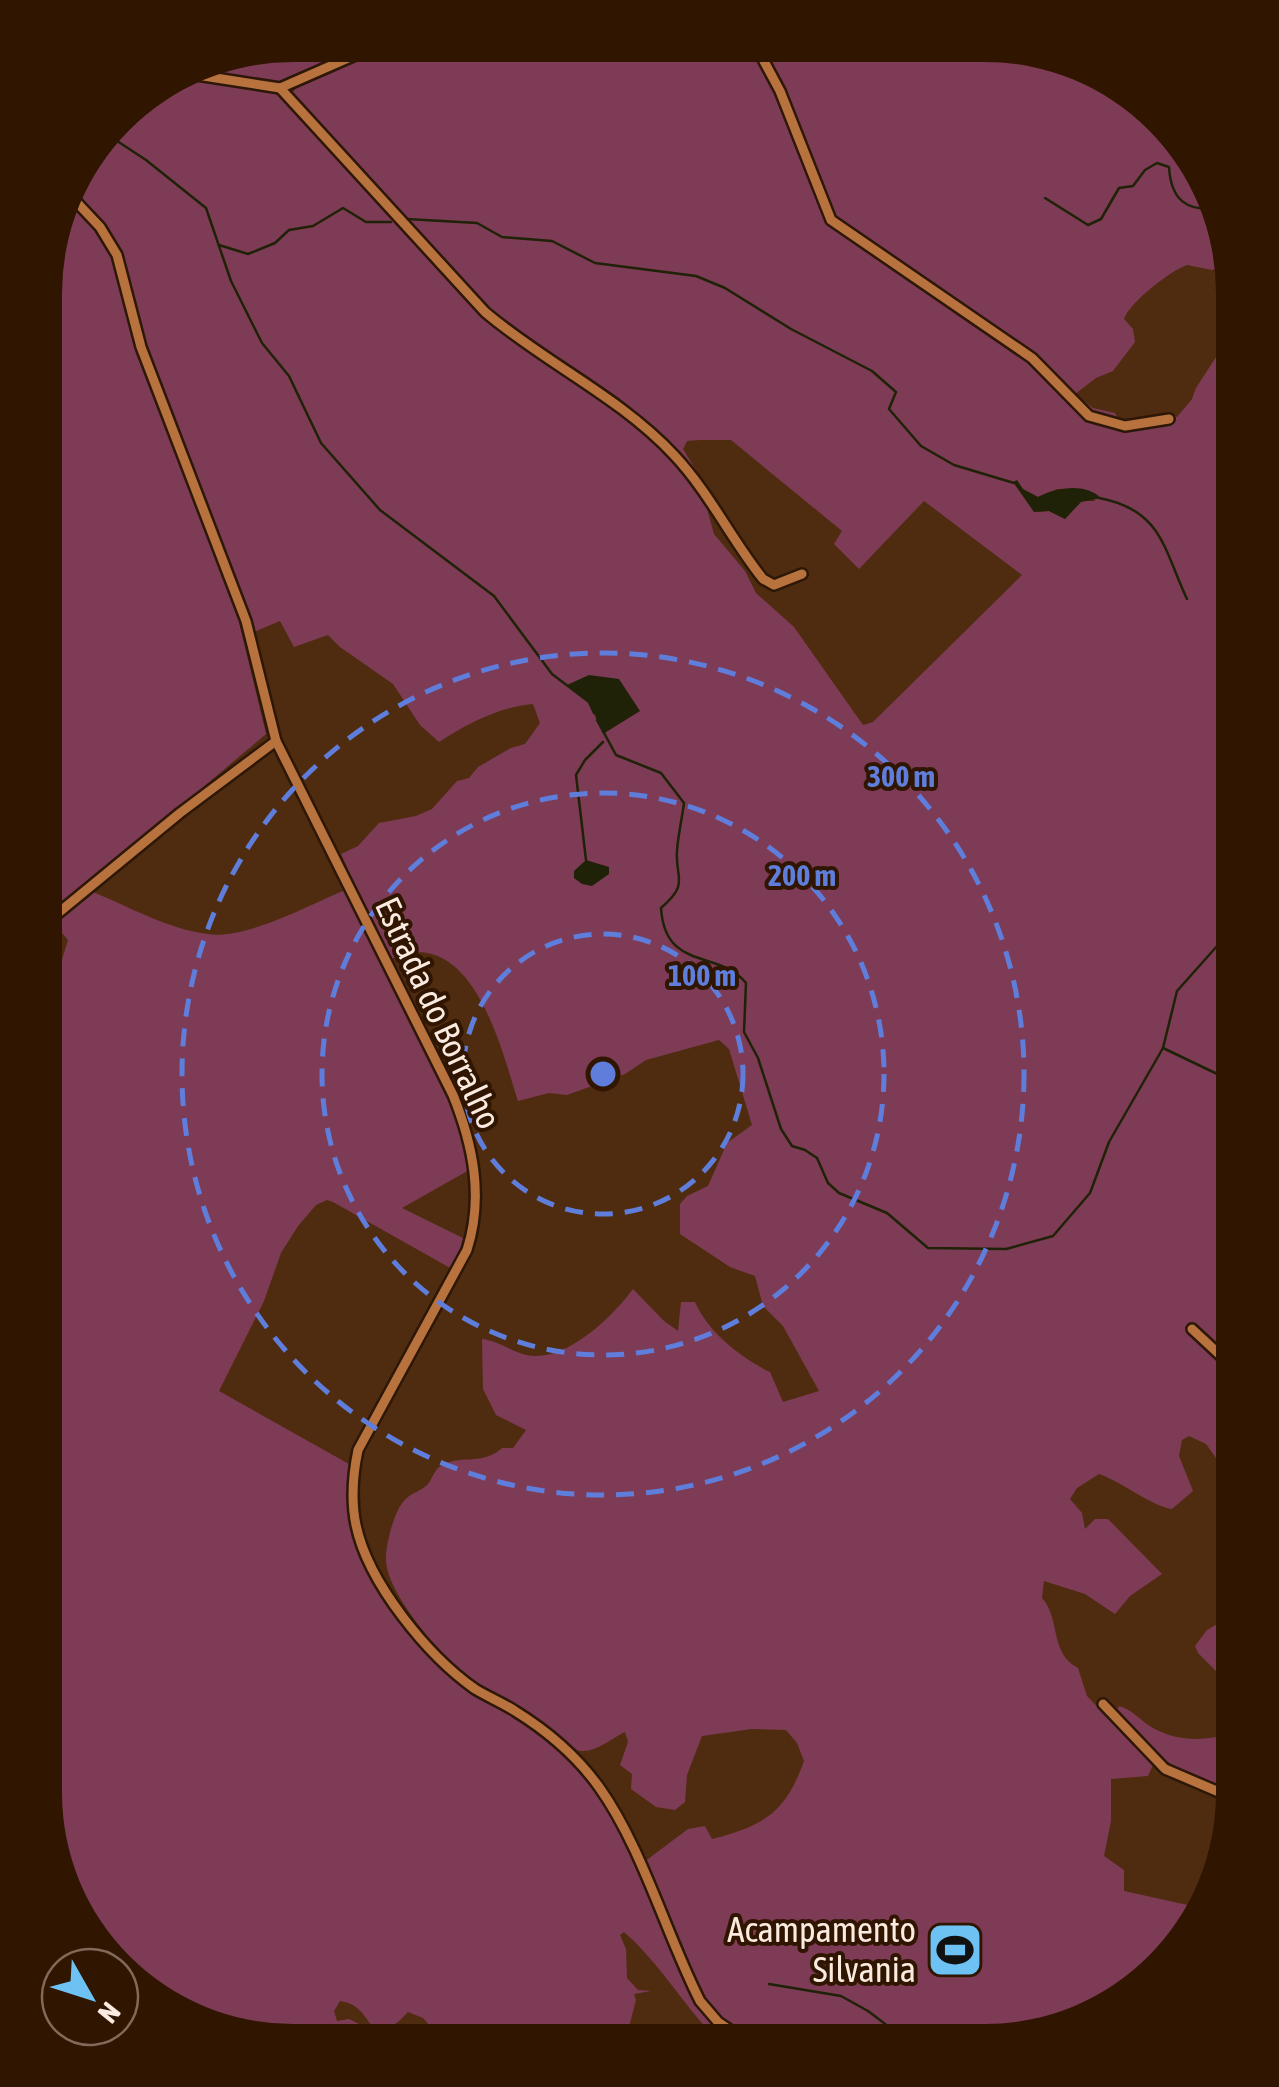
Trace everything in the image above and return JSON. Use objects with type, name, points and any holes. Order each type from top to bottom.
[{"type":"street","points":[[764,62],[786,106],[831,220],[1032,358],[1089,416],[1124,426],[1169,419]]},
{"type":"street","points":[[212,77],[280,88],[337,63]]},
{"type":"street","points":[[280,88],[485,312],[626,414],[674,454],[707,495],[763,579],[774,585],[802,574]]},
{"type":"street","name":"Estrada do Borralho","points":[[80,206],[100,227],[117,255],[141,346],[246,621],[276,741],[453,1095],[474,1154],[474,1228],[468,1250],[358,1450],[354,1500],[356,1525],[366,1558],[406,1621],[430,1648],[476,1689],[548,1732],[598,1786],[623,1830],[700,2000],[721,2024]]},
{"type":"street","points":[[62,910],[276,741]]},
{"type":"street","points":[[1192,1329],[1216,1351]]},
{"type":"street","points":[[1102,1704],[1166,1769],[1216,1790]]},
{"type":"shaded area","points":[[278,63],[326,63],[284,83],[223,74]]},
{"type":"shaded area","points":[[345,63],[1016,64],[1074,80],[1126,110],[1169,153],[1199,205],[1215,269],[1187,265],[1151,288],[1124,319],[1133,329],[1135,342],[1113,371],[1075,394],[1093,408],[1115,413],[1120,422],[1168,414],[1177,417],[1216,357],[1216,1458],[1206,1444],[1189,1436],[1182,1440],[1179,1456],[1193,1491],[1172,1509],[1099,1474],[1077,1488],[1070,1499],[1082,1513],[1085,1529],[1095,1519],[1108,1519],[1162,1574],[1130,1596],[1115,1614],[1085,1594],[1044,1581],[1042,1598],[1052,1616],[1063,1654],[1078,1668],[1087,1696],[1153,1765],[1148,1776],[1111,1779],[1111,1821],[1104,1856],[1124,1870],[1124,1891],[1188,1905],[1149,1957],[1101,1994],[1074,2007],[1016,2023],[730,2024],[699,1991],[644,1862],[688,1829],[705,1826],[712,1839],[770,1815],[789,1794],[804,1761],[797,1743],[786,1730],[752,1729],[702,1736],[687,1775],[685,1802],[675,1810],[656,1807],[631,1789],[632,1774],[620,1765],[628,1742],[625,1732],[589,1750],[576,1750],[565,1744],[535,1717],[458,1669],[418,1625],[389,1575],[388,1542],[404,1500],[426,1486],[439,1467],[513,1448],[526,1430],[496,1415],[483,1389],[482,1339],[535,1356],[563,1350],[590,1333],[633,1289],[678,1331],[681,1302],[695,1302],[726,1343],[770,1372],[783,1402],[819,1391],[783,1326],[763,1306],[755,1276],[730,1267],[680,1234],[680,1204],[708,1186],[727,1143],[752,1125],[729,1049],[719,1040],[646,1060],[625,1074],[567,1095],[549,1093],[518,1101],[496,1034],[473,988],[440,957],[419,952],[388,960],[341,854],[358,846],[379,823],[432,809],[457,781],[469,778],[478,767],[511,748],[525,744],[540,723],[533,704],[484,717],[439,742],[420,725],[393,684],[328,635],[294,647],[280,621],[254,632],[144,343],[122,256],[114,239],[81,203],[101,165],[120,141],[165,101],[191,86],[200,82],[278,94],[287,102],[294,99],[292,93],[299,85]],"holes":[[[731,440],[842,531],[834,544],[859,569],[924,501],[1022,575],[873,722],[863,725],[794,627],[756,593],[745,571],[714,534],[704,498],[705,485],[683,449],[687,441]],[[1017,481],[1022,489],[1038,497],[1057,489],[1080,489],[1096,501],[1081,501],[1065,519],[1049,511],[1039,512],[1013,482]]]},
{"type":"shaded area","points":[[79,208],[110,244],[134,327],[230,585],[266,734],[62,906],[62,293],[64,263]]},
{"type":"shaded area","points":[[1017,480],[1023,489],[1038,497],[1070,488],[1086,490],[1101,498],[1081,502],[1065,519],[1049,511],[1034,512],[1013,482]]},
{"type":"shaded area","points":[[589,675],[619,679],[640,711],[603,734],[589,702],[567,685]]},
{"type":"shaded area","points":[[586,860],[609,867],[609,874],[592,886],[582,884],[574,878],[574,871]]},
{"type":"shaded area","points":[[345,890],[454,1108],[471,1169],[402,1208],[465,1239],[452,1269],[333,1202],[327,1200],[316,1205],[281,1253],[264,1301],[219,1391],[349,1464],[354,1536],[364,1564],[388,1603],[415,1641],[472,1695],[501,1706],[548,1737],[589,1778],[612,1814],[695,2000],[711,2024],[704,2024],[624,1932],[620,1935],[626,1949],[627,1978],[638,1990],[651,1991],[634,1994],[630,2024],[428,2024],[408,2012],[395,2024],[370,2024],[358,2009],[340,2001],[334,2011],[337,2021],[349,2019],[359,2024],[263,2023],[234,2017],[178,1994],[140,1966],[140,1947],[121,1947],[93,1909],[80,1882],[67,1839],[62,1794],[62,960],[68,940],[62,933],[62,915],[91,891],[177,927],[207,934],[240,932]]},
{"type":"shaded area","points":[[1216,1625],[1216,1671],[1195,1646]]},
{"type":"shaded area","points":[[1119,1706],[1129,1710],[1153,1728],[1173,1736],[1216,1737],[1216,1786],[1153,1752],[1117,1710]]},
{"type":"waterway","points":[[119,142],[206,208],[231,281],[262,343],[289,376],[321,443],[380,510],[494,596],[552,674],[589,702],[594,713]]},
{"type":"waterway","points":[[1045,198],[1088,225],[1101,219],[1119,188],[1133,186],[1145,170],[1157,163],[1169,167],[1173,188],[1182,201],[1200,208]]},
{"type":"waterway","points":[[219,245],[248,254],[275,243],[289,230],[313,226],[343,208],[366,222],[391,222]]},
{"type":"waterway","points":[[407,219],[477,223],[502,237],[552,241],[595,263],[696,276],[725,288],[791,329],[872,371],[896,392],[889,409],[921,446],[954,465],[1014,483]]},
{"type":"waterway","points":[[1099,498],[1137,512],[1149,523],[1166,549],[1187,599]]},
{"type":"waterway","points":[[597,720],[616,755],[661,773],[684,803],[677,851],[678,886],[661,908],[665,928],[672,942],[683,951],[722,966],[746,983],[744,1032],[758,1058],[781,1129],[792,1146],[817,1158],[828,1183],[839,1193],[887,1213],[928,1248],[1006,1249],[1053,1236],[1090,1193],[1109,1142],[1163,1048],[1177,991],[1216,947]]},
{"type":"waterway","points":[[586,860],[576,775],[603,742]]},
{"type":"waterway","points":[[1163,1048],[1216,1073]]},
{"type":"waterway","points":[[769,1984],[841,1996],[885,2024]]},
{"type":"place","name":"Acampamento Silvania","points":[[955,1950]]}]
